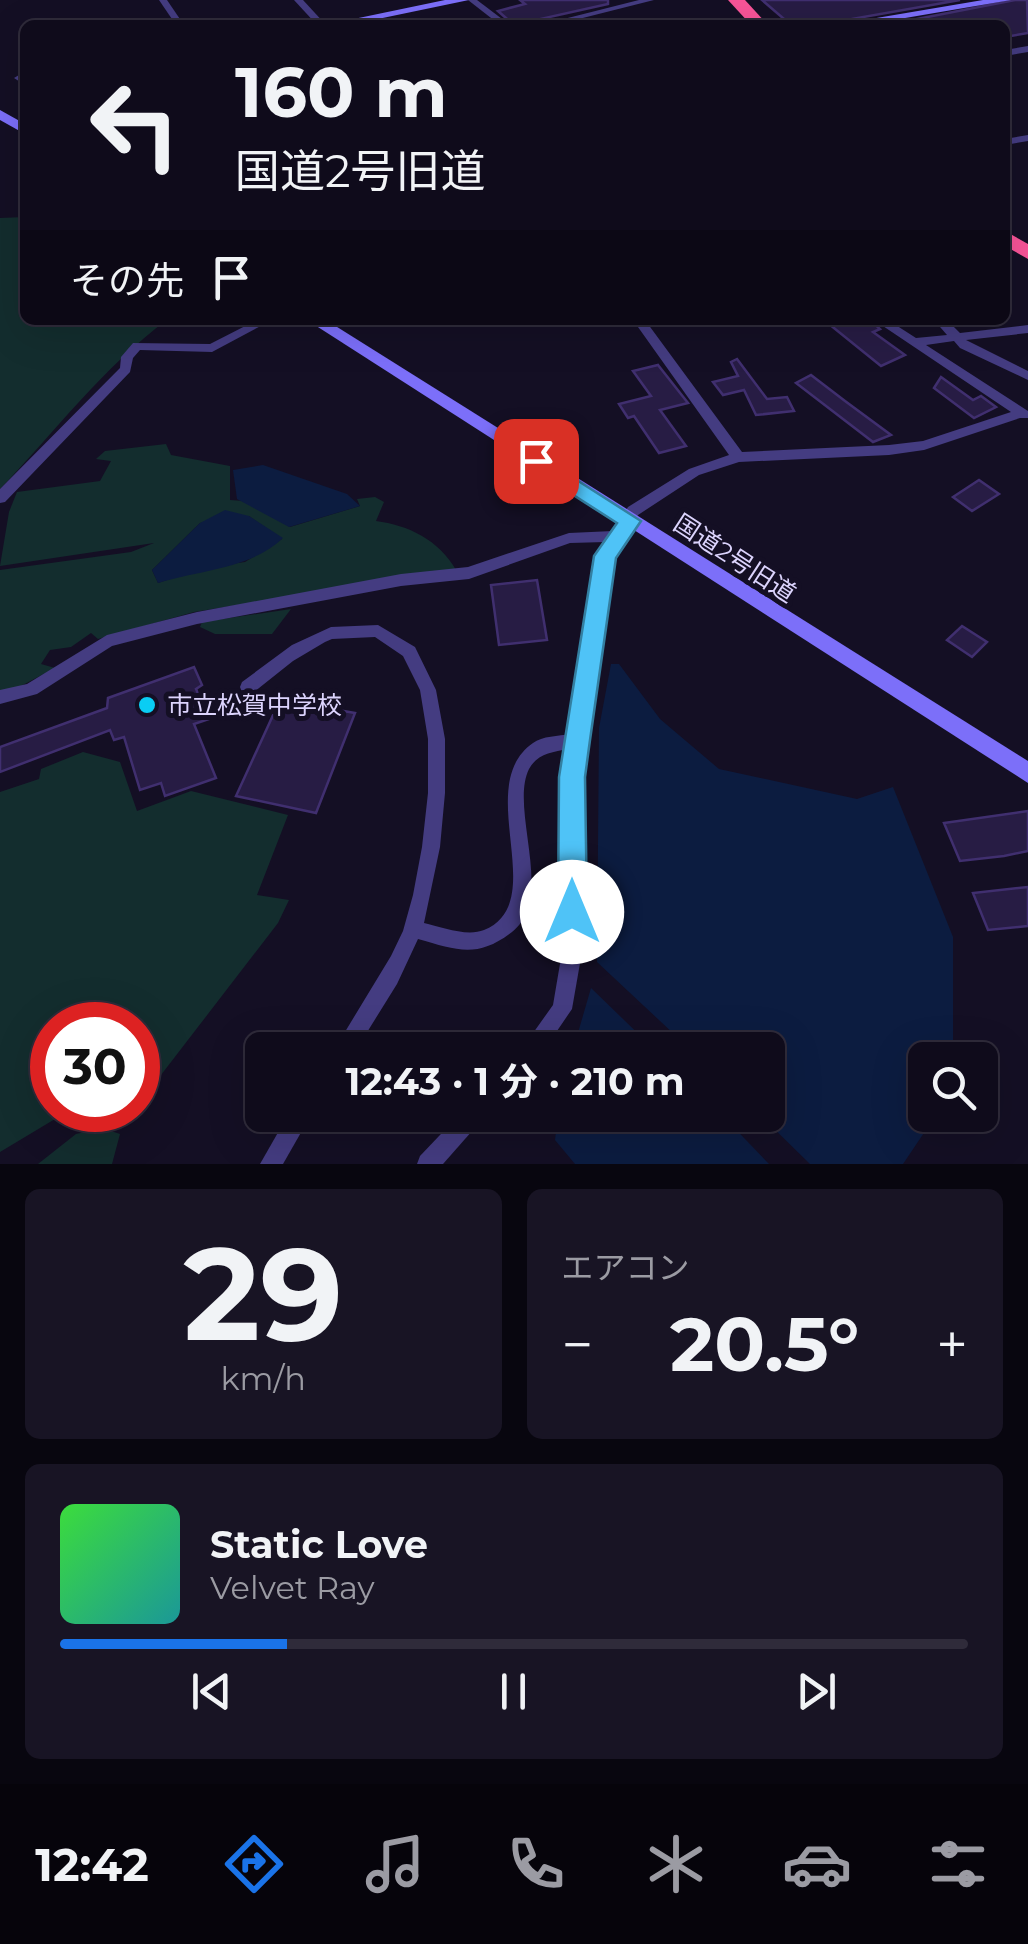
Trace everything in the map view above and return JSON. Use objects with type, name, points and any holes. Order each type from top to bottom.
[{"type":"highway","points":[[719,0],[738,20]]},
{"type":"highway","points":[[736,0],[755,20]]},
{"type":"street","points":[[298,0],[317,20]]},
{"type":"street","points":[[357,20],[463,0]]},
{"type":"street","points":[[472,0],[499,20]]},
{"type":"street","points":[[565,20],[650,0]]},
{"type":"street","points":[[874,20],[1005,0]]},
{"type":"street","points":[[0,498],[126,369],[126,357],[137,346],[212,348],[256,325]]},
{"type":"street","name":"国道2号旧道","points":[[321,325],[625,529],[1028,773]]},
{"type":"street","points":[[644,325],[738,458]]},
{"type":"street","points":[[889,325],[1025,415]]},
{"type":"street","points":[[944,325],[953,336],[1028,376]]},
{"type":"street","points":[[918,342],[1028,329]]},
{"type":"street","points":[[544,1032],[562,1008],[573,946],[572,777],[605,556],[625,529],[632,511],[694,472],[738,458],[889,450],[1025,415]]},
{"type":"street","points":[[0,697],[31,689],[107,642],[197,618],[401,580],[469,573],[569,538],[625,529]]},
{"type":"street","points":[[248,686],[303,645],[333,633],[367,630],[391,634],[411,650],[436,723],[434,830],[412,930],[379,998],[356,1032]]},
{"type":"street","points":[[412,930],[462,940],[487,939],[507,926],[519,910],[521,891],[516,783],[522,760],[537,746],[577,740]]},
{"type":"street","points":[[271,1164],[290,1132]]},
{"type":"street","points":[[428,1164],[457,1132]]},
{"type":"green space","points":[[20,217],[20,325],[161,325],[101,379],[0,489],[0,218]]},
{"type":"green space","points":[[166,444],[171,455],[230,466],[230,500],[244,501],[290,527],[360,506],[357,499],[375,497],[384,502],[376,521],[400,526],[432,542],[456,570],[194,612],[98,639],[91,633],[71,647],[50,650],[41,664],[55,668],[19,687],[0,691],[0,570],[131,552],[154,543],[0,566],[9,512],[17,492],[100,481],[111,461],[96,459],[105,451]],"holes":[[[249,516],[282,539],[245,562],[203,568],[158,583],[152,570],[200,523]]]},
{"type":"green space","points":[[291,609],[272,634],[215,634],[200,627],[202,622]]},
{"type":"green space","points":[[83,752],[120,762],[137,811],[191,791],[288,815],[257,895],[289,900],[278,923],[161,1075],[160,1002],[30,1002],[30,1132],[33,1132],[0,1152],[0,792],[39,779],[41,769]]},
{"type":"green space","points":[[76,1134],[120,1134],[112,1164],[38,1164]]},
{"type":"water","points":[[263,465],[347,494],[360,506],[289,527],[237,499],[233,470]]},
{"type":"water","points":[[225,510],[249,516],[283,538],[240,562],[158,583],[152,570],[200,523]]},
{"type":"water","points":[[611,664],[619,664],[660,719],[719,769],[857,799],[893,787],[953,937],[953,1042],[908,1042],[908,1132],[925,1132],[903,1164],[810,1164],[777,1132],[785,1132],[785,1032],[672,1032],[597,962],[599,728]]},
{"type":"water","points":[[591,988],[636,1032],[578,1032]]},
{"type":"water","points":[[556,1132],[738,1132],[769,1164],[575,1164],[555,1140]]},
{"type":"building","points":[[520,0],[608,0],[608,4],[536,20],[508,20],[498,11],[525,4]]},
{"type":"building","points":[[762,0],[960,0],[846,20],[785,20]]},
{"type":"building","points":[[1027,0],[1028,33],[1010,36],[1010,20],[912,20]]},
{"type":"building","points":[[830,325],[876,325],[880,329],[873,332],[905,355],[881,366]]},
{"type":"building","points":[[737,359],[767,399],[787,397],[794,411],[756,415],[744,390],[723,395],[713,382],[738,376],[731,362]]},
{"type":"building","points":[[658,365],[688,403],[660,410],[686,446],[659,453],[634,416],[628,418],[619,404],[651,396],[633,371]]},
{"type":"building","points":[[811,375],[891,435],[873,442],[796,383]]},
{"type":"building","points":[[941,377],[973,400],[981,396],[996,407],[974,418],[934,388]]},
{"type":"building","points":[[979,480],[999,494],[972,511],[953,497]]},
{"type":"building","points":[[537,580],[547,640],[499,645],[491,585]]},
{"type":"building","points":[[962,626],[987,642],[972,657],[947,640]]},
{"type":"building","points":[[194,667],[202,685],[196,689],[209,719],[194,724],[216,778],[165,796],[161,783],[140,790],[124,737],[114,740],[110,730],[0,772],[0,747],[107,708],[108,698]]},
{"type":"building","points":[[280,700],[355,713],[316,813],[236,796]]},
{"type":"building","points":[[1028,811],[1028,851],[1004,856],[960,861],[944,823]]},
{"type":"building","points":[[1028,887],[1028,926],[988,930],[973,893]]},
{"type":"place","name":"市立松賀中学校","points":[[147,705]]},
{"type":"route","points":[[536,461],[630,521],[605,556],[577,740],[572,777],[572,912]]}]
